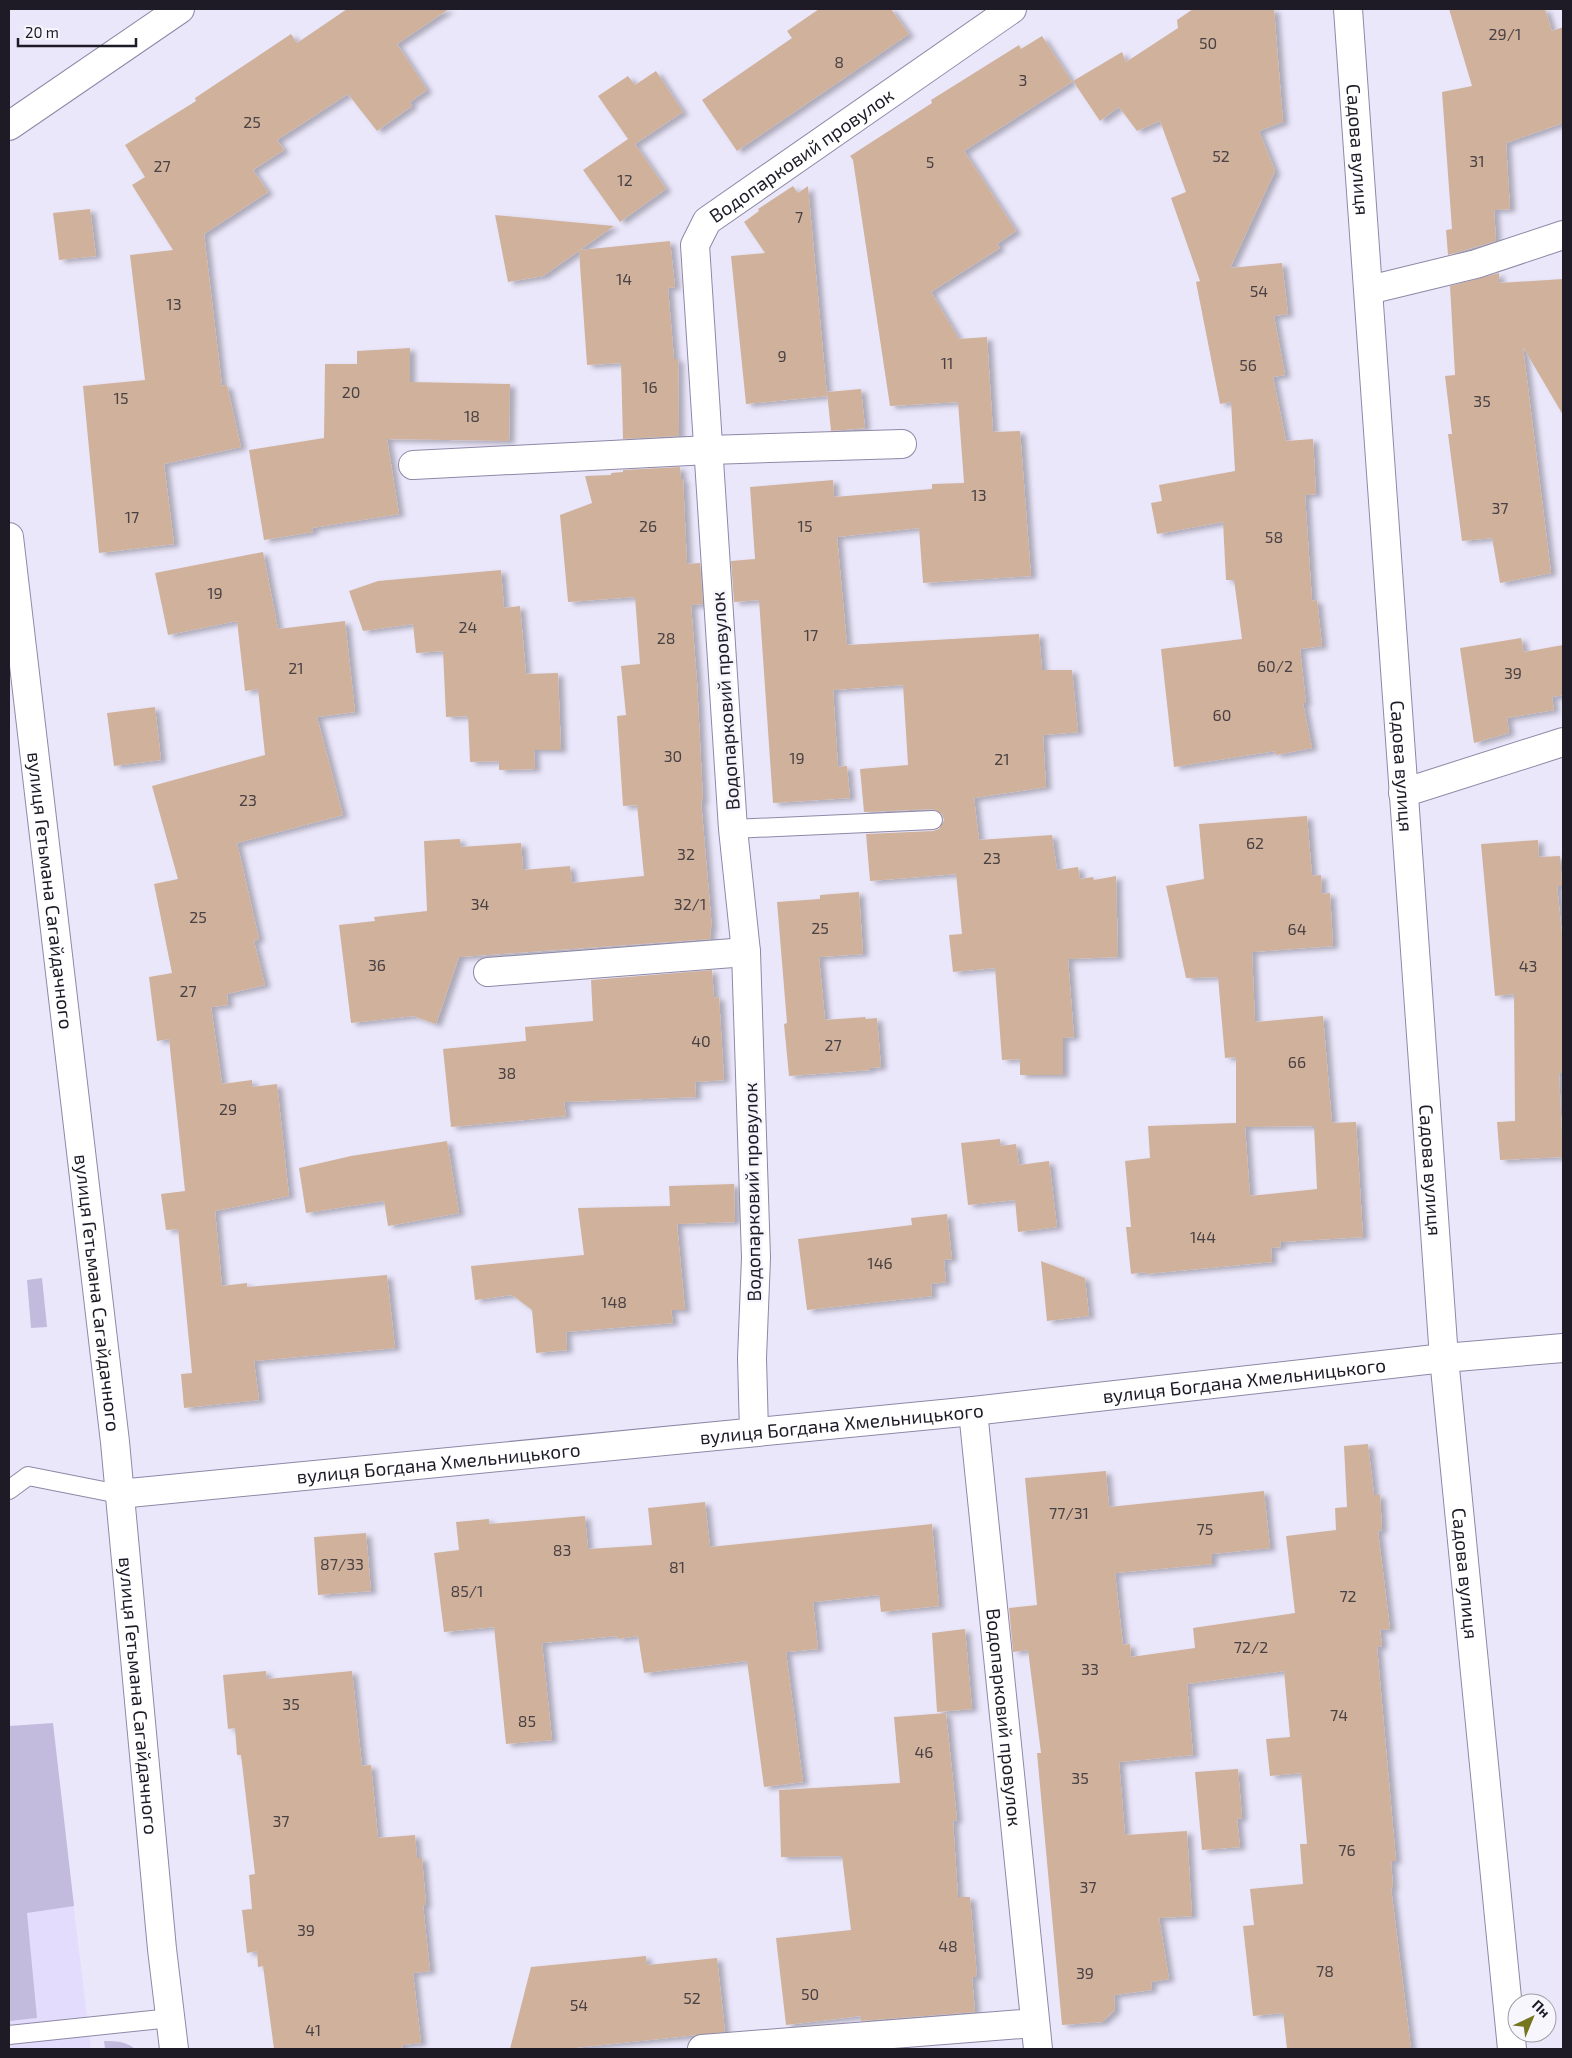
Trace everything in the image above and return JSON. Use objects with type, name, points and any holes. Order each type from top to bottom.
[{"type":"street","points":[[9,126],[180,9]]},
{"type":"street","name":"Водопарковий провулок","points":[[754,1432],[752,1358],[756,1258],[746,952],[733,829],[695,245],[707,221],[1012,9]]},
{"type":"street","name":"Садова вулиця","points":[[1348,9],[1444,1358],[1512,2049]]},
{"type":"street","points":[[1369,290],[1476,264],[1563,235]]},
{"type":"street","points":[[413,465],[709,450],[902,444]]},
{"type":"street","name":"вулиця Гетьмана Сагайдачного","points":[[9,537],[115,1442],[162,1949],[174,2049]]},
{"type":"street","points":[[1403,793],[1563,742]]},
{"type":"street","points":[[488,972],[746,952]]},
{"type":"street","name":"вулиця Богдана Хмельницького","points":[[119,1494],[973,1411],[1444,1358],[1563,1348]]},
{"type":"street","name":"Водопарковий провулок","points":[[702,2049],[1037,2036],[973,1411]]},
{"type":"lane","points":[[733,829],[932,820]]},
{"type":"lane","points":[[9,1490],[28,1476],[119,1494]]},
{"type":"lane","points":[[9,2035],[171,2018]]},
{"type":"shaded area","points":[[42,1278],[47,1327],[31,1328],[27,1280]]},
{"type":"shaded area","points":[[53,1723],[74,1906],[27,1913],[37,2018],[9,2021],[9,1726]]},
{"type":"shaded area","points":[[68,1861],[91,2049],[9,2049],[9,1871]]},
{"type":"shaded area","points":[[104,2041],[124,2043],[135,2049],[105,2049]]},
{"type":"building","points":[[347,9],[449,9],[397,44],[427,90],[410,102],[412,106],[377,131],[348,94],[277,140],[284,150],[253,170],[268,192],[204,234],[222,386],[227,385],[241,447],[164,464],[174,544],[99,553],[83,386],[145,380],[130,255],[173,250],[132,185],[145,177],[125,145],[196,101],[195,98],[291,34],[297,43]]},
{"type":"building","points":[[819,9],[891,9],[909,34],[737,151],[702,100],[792,38],[787,31]]},
{"type":"building","points":[[1193,9],[1274,9],[1283,122],[1259,131],[1275,171],[1230,268],[1282,263],[1288,314],[1274,316],[1285,375],[1273,377],[1286,441],[1313,439],[1316,494],[1305,495],[1312,601],[1317,600],[1322,646],[1300,649],[1306,703],[1303,703],[1312,748],[1276,755],[1275,751],[1174,767],[1161,649],[1242,639],[1234,580],[1226,580],[1223,522],[1157,534],[1151,503],[1162,501],[1159,485],[1235,471],[1231,402],[1220,404],[1196,282],[1200,281],[1171,198],[1186,192],[1160,121],[1137,131],[1119,107],[1100,121],[1073,81],[1122,52],[1126,62],[1178,28],[1177,20]]},
{"type":"building","points":[[1449,9],[1545,9],[1552,31],[1563,27],[1563,123],[1506,143],[1510,209],[1494,210],[1496,241],[1448,255],[1446,230],[1452,229],[1442,92],[1472,86]]},
{"type":"building","points":[[1042,36],[1072,82],[964,151],[1016,231],[997,244],[1000,248],[931,292],[959,339],[987,337],[993,432],[1020,431],[1031,576],[923,583],[919,528],[837,537],[847,645],[1039,634],[1042,670],[1072,670],[1078,732],[1043,735],[1046,787],[974,798],[979,840],[1052,835],[1057,870],[1078,867],[1080,879],[1093,877],[1094,880],[1116,876],[1118,957],[1068,959],[1074,1037],[1063,1038],[1063,1075],[1020,1075],[1020,1059],[1002,1060],[995,968],[953,972],[949,935],[962,934],[956,874],[870,881],[866,834],[933,831],[939,829],[944,820],[942,814],[933,809],[864,812],[860,769],[908,765],[903,685],[833,690],[838,767],[847,766],[850,798],[773,803],[759,600],[734,602],[731,561],[755,559],[750,487],[833,480],[834,497],[932,489],[932,484],[964,483],[958,402],[890,406],[853,160],[850,156],[932,103],[931,100],[1019,45],[1021,49]]},
{"type":"building","points":[[656,71],[683,112],[635,144],[666,189],[620,222],[583,170],[628,139],[598,96],[628,76],[635,85]]},
{"type":"building","points":[[793,186],[798,193],[808,186],[827,396],[746,404],[731,256],[765,253],[744,222],[759,211],[758,209]]},
{"type":"building","points":[[90,209],[96,256],[59,260],[53,213]]},
{"type":"building","points":[[495,215],[614,226],[580,250],[670,241],[675,287],[668,288],[674,359],[678,359],[679,436],[623,439],[621,363],[587,365],[579,251],[543,276],[508,282]]},
{"type":"building","points":[[1499,273],[1499,283],[1563,279],[1563,415],[1523,347],[1551,573],[1500,583],[1492,538],[1462,541],[1448,434],[1452,434],[1445,376],[1455,375],[1450,286]]},
{"type":"building","points":[[410,348],[410,382],[510,384],[509,441],[387,439],[399,514],[312,528],[313,532],[264,540],[249,450],[324,438],[325,364],[357,364],[357,351]]},
{"type":"building","points":[[861,389],[865,428],[831,431],[827,392]]},
{"type":"building","points":[[680,467],[681,479],[683,479],[687,564],[700,563],[703,604],[691,605],[697,682],[703,801],[701,801],[712,929],[710,929],[711,939],[459,957],[436,1024],[413,1016],[351,1023],[339,925],[375,921],[374,917],[427,911],[424,841],[460,839],[460,847],[521,843],[523,870],[570,866],[572,883],[644,876],[637,805],[623,806],[617,716],[626,715],[621,666],[640,664],[635,597],[568,602],[560,515],[592,503],[585,476],[611,475],[611,473],[623,472],[623,470]]},
{"type":"building","points":[[263,552],[278,629],[345,621],[355,712],[317,717],[343,815],[237,843],[259,939],[254,941],[265,985],[227,994],[228,1005],[211,1007],[222,1084],[252,1080],[252,1087],[277,1084],[289,1196],[215,1211],[222,1286],[247,1283],[247,1287],[387,1275],[395,1348],[254,1361],[259,1400],[184,1408],[181,1374],[192,1373],[178,1229],[166,1230],[161,1194],[185,1191],[169,1039],[157,1041],[149,977],[172,973],[154,884],[178,879],[152,786],[265,755],[258,689],[245,691],[237,621],[168,635],[155,573]]},
{"type":"building","points":[[501,570],[504,608],[520,606],[526,674],[558,673],[561,750],[534,750],[535,769],[499,770],[499,761],[470,762],[468,716],[446,717],[443,651],[416,653],[413,624],[363,631],[349,591],[378,581]]},
{"type":"building","points":[[1521,638],[1524,652],[1563,645],[1563,695],[1552,697],[1554,710],[1507,718],[1509,733],[1474,743],[1460,648]]},
{"type":"building","points":[[155,707],[161,760],[114,766],[107,713]]},
{"type":"building","points":[[1307,816],[1312,876],[1321,875],[1322,894],[1330,893],[1333,946],[1252,952],[1255,1022],[1323,1016],[1332,1123],[1356,1122],[1363,1237],[1280,1242],[1281,1247],[1271,1248],[1272,1262],[1131,1274],[1126,1227],[1131,1227],[1125,1161],[1150,1158],[1148,1126],[1236,1123],[1236,1057],[1225,1058],[1218,977],[1186,978],[1166,886],[1204,879],[1199,824]],"holes":[[[1314,1126],[1317,1189],[1250,1196],[1245,1127]]]},
{"type":"building","points":[[1538,840],[1539,857],[1560,856],[1562,886],[1557,886],[1563,944],[1563,1073],[1559,1073],[1563,1157],[1500,1160],[1497,1122],[1515,1121],[1514,994],[1495,996],[1481,844]]},
{"type":"building","points":[[859,892],[863,954],[819,957],[825,1020],[877,1018],[881,1067],[870,1068],[870,1070],[789,1076],[784,1024],[787,1023],[777,902],[820,899],[820,895]]},
{"type":"building","points":[[712,970],[714,998],[719,997],[724,1080],[695,1082],[696,1097],[564,1102],[566,1116],[451,1127],[443,1049],[526,1041],[525,1027],[593,1021],[591,980]]},
{"type":"building","points":[[1000,1139],[1000,1146],[1016,1144],[1019,1165],[1049,1161],[1057,1227],[1018,1232],[1015,1200],[968,1205],[961,1143]]},
{"type":"building","points":[[447,1141],[459,1213],[388,1226],[384,1201],[306,1213],[299,1168],[351,1156]]},
{"type":"building","points":[[734,1184],[735,1222],[677,1224],[685,1310],[671,1310],[673,1323],[566,1332],[567,1350],[536,1353],[532,1310],[512,1295],[475,1300],[471,1266],[584,1255],[578,1208],[670,1206],[669,1186]]},
{"type":"building","points":[[947,1214],[952,1259],[944,1260],[946,1282],[931,1284],[932,1296],[807,1310],[798,1239],[912,1225],[911,1218]]},
{"type":"building","points":[[1041,1261],[1085,1278],[1089,1316],[1047,1321]]},
{"type":"building","points":[[1368,1444],[1374,1495],[1380,1495],[1382,1530],[1378,1531],[1390,1629],[1380,1630],[1382,1646],[1377,1647],[1396,1861],[1391,1861],[1393,1888],[1391,1888],[1411,2049],[1287,2049],[1283,2013],[1253,2016],[1243,1926],[1254,1925],[1250,1889],[1303,1884],[1300,1844],[1307,1844],[1301,1773],[1270,1776],[1266,1739],[1290,1737],[1284,1671],[1187,1684],[1193,1755],[1119,1762],[1125,1835],[1187,1831],[1192,1916],[1159,1918],[1169,1979],[1151,1982],[1152,1990],[1114,1995],[1115,2010],[1102,2022],[1062,2025],[1037,1753],[1041,1753],[1028,1650],[1013,1652],[1009,1608],[1037,1605],[1025,1478],[1106,1471],[1109,1507],[1264,1491],[1270,1548],[1212,1554],[1212,1564],[1115,1573],[1123,1645],[1130,1644],[1131,1657],[1195,1648],[1193,1628],[1295,1613],[1286,1536],[1336,1530],[1335,1508],[1347,1507],[1344,1446]]},
{"type":"building","points":[[705,1502],[710,1547],[932,1524],[939,1606],[881,1612],[879,1595],[813,1602],[818,1649],[786,1652],[803,1782],[764,1787],[747,1661],[644,1673],[638,1636],[618,1639],[617,1636],[542,1643],[552,1740],[506,1744],[494,1627],[444,1632],[434,1553],[459,1550],[456,1522],[489,1519],[489,1524],[585,1516],[588,1549],[652,1545],[648,1508]]},
{"type":"building","points":[[366,1533],[371,1591],[318,1595],[314,1537]]},
{"type":"building","points":[[965,1629],[972,1709],[937,1712],[932,1633]]},
{"type":"building","points":[[266,1671],[267,1679],[352,1671],[362,1766],[371,1765],[378,1838],[415,1835],[417,1858],[422,1858],[426,1905],[423,1905],[430,1971],[413,1973],[421,2043],[402,2045],[403,2049],[274,2049],[263,1966],[258,1967],[257,1951],[247,1953],[242,1910],[252,1909],[249,1875],[255,1874],[241,1755],[237,1755],[235,1728],[228,1729],[223,1675]]},
{"type":"building","points":[[946,1713],[957,1820],[953,1821],[958,1897],[970,1897],[977,1977],[972,1977],[975,2012],[861,2021],[861,2016],[786,2025],[776,1938],[851,1930],[842,1856],[781,1857],[779,1790],[900,1783],[894,1717]]},
{"type":"building","points":[[1238,1769],[1242,1818],[1237,1819],[1240,1847],[1202,1850],[1195,1772]]},
{"type":"building","points":[[646,1956],[647,1965],[717,1958],[725,2032],[564,2049],[510,2049],[531,1967]]}]
